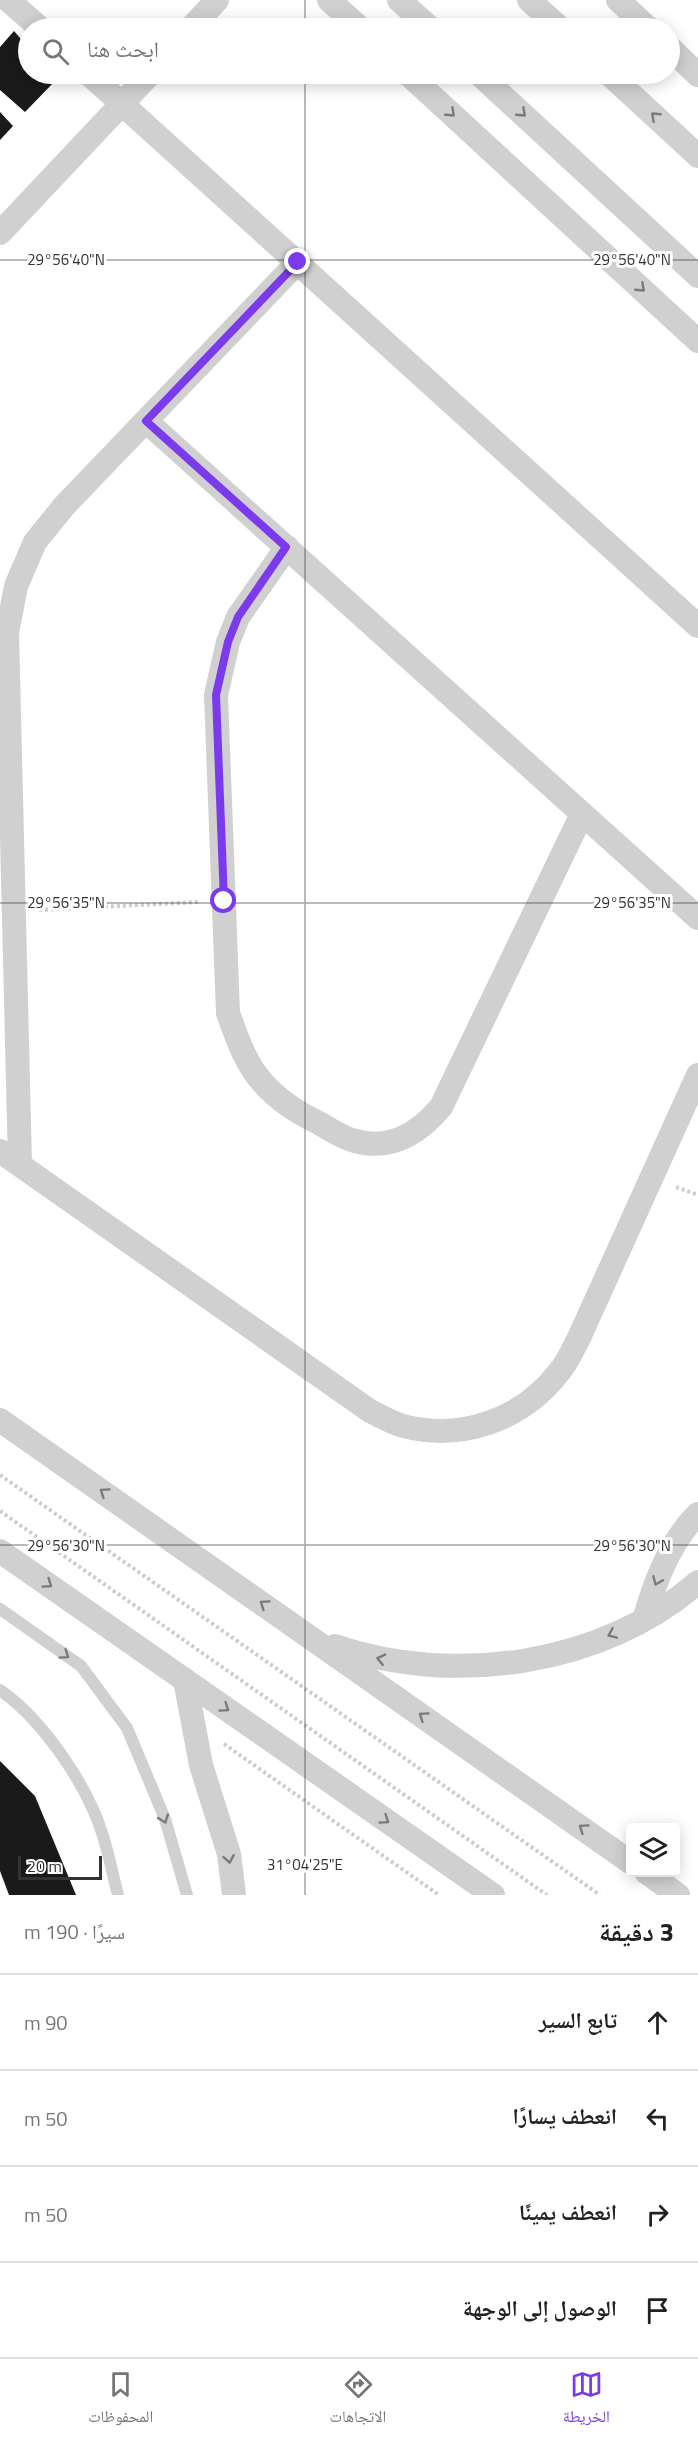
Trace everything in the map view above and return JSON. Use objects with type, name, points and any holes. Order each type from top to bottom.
[{"type":"street","points":[[8,0],[29,18]]},
{"type":"street","points":[[200,18],[217,0]]},
{"type":"street","points":[[329,0],[349,18]]},
{"type":"street","points":[[399,0],[419,18]]},
{"type":"street","points":[[529,0],[549,18]]},
{"type":"street","points":[[618,0],[637,18]]},
{"type":"street","points":[[680,58],[698,75]]},
{"type":"street","points":[[100,84],[698,626]]},
{"type":"street","points":[[0,233],[141,84]]},
{"type":"street","points":[[419,84],[698,341]]},
{"type":"street","points":[[490,84],[698,276]]},
{"type":"street","points":[[620,84],[698,156]]},
{"type":"street","points":[[298,262],[65,505],[35,542],[16,586],[7,633],[14,911],[10,1158],[370,1412],[402,1426],[414,1428],[437,1431],[473,1429],[507,1417],[536,1398],[561,1371],[578,1340],[698,1075]]},
{"type":"street","points":[[146,421],[698,918]]},
{"type":"street","points":[[286,547],[238,617],[220,669],[216,695],[228,1014],[241,1050],[262,1083],[291,1109],[352,1140],[377,1143],[402,1139],[424,1126],[441,1107],[582,814]]},
{"type":"street","points":[[0,1420],[626,1859]]},
{"type":"street","points":[[645,1617],[663,1567],[675,1543],[698,1514]]},
{"type":"street","points":[[0,1551],[493,1895]]},
{"type":"street","points":[[314,1639],[352,1652],[392,1661],[432,1666],[473,1667],[513,1663],[552,1655],[591,1643],[663,1608],[698,1582]]},
{"type":"street","points":[[184,1680],[201,1765],[229,1854],[234,1895]]},
{"type":"street","points":[[653,1877],[678,1895]]},
{"type":"lane","points":[[0,1609],[81,1666],[127,1728],[165,1819],[187,1895]]},
{"type":"lane","points":[[0,1690],[50,1738],[79,1781],[103,1835],[118,1895]]},
{"type":"path","points":[[14,911],[224,901]]},
{"type":"path","points":[[0,1475],[600,1895]]},
{"type":"path","points":[[0,1511],[547,1895]]},
{"type":"path","points":[[218,1740],[440,1895]]},
{"type":"building","points":[[14,31],[18,36],[18,84],[52,84],[25,112],[0,90],[0,47]]},
{"type":"building","points":[[0,112],[13,126],[0,140]]},
{"type":"building","points":[[0,1761],[35,1796],[76,1895],[9,1895],[0,1871]]},
{"type":"route","points":[[224,901],[216,695],[220,669],[238,617],[286,547],[146,421],[298,262]]}]
